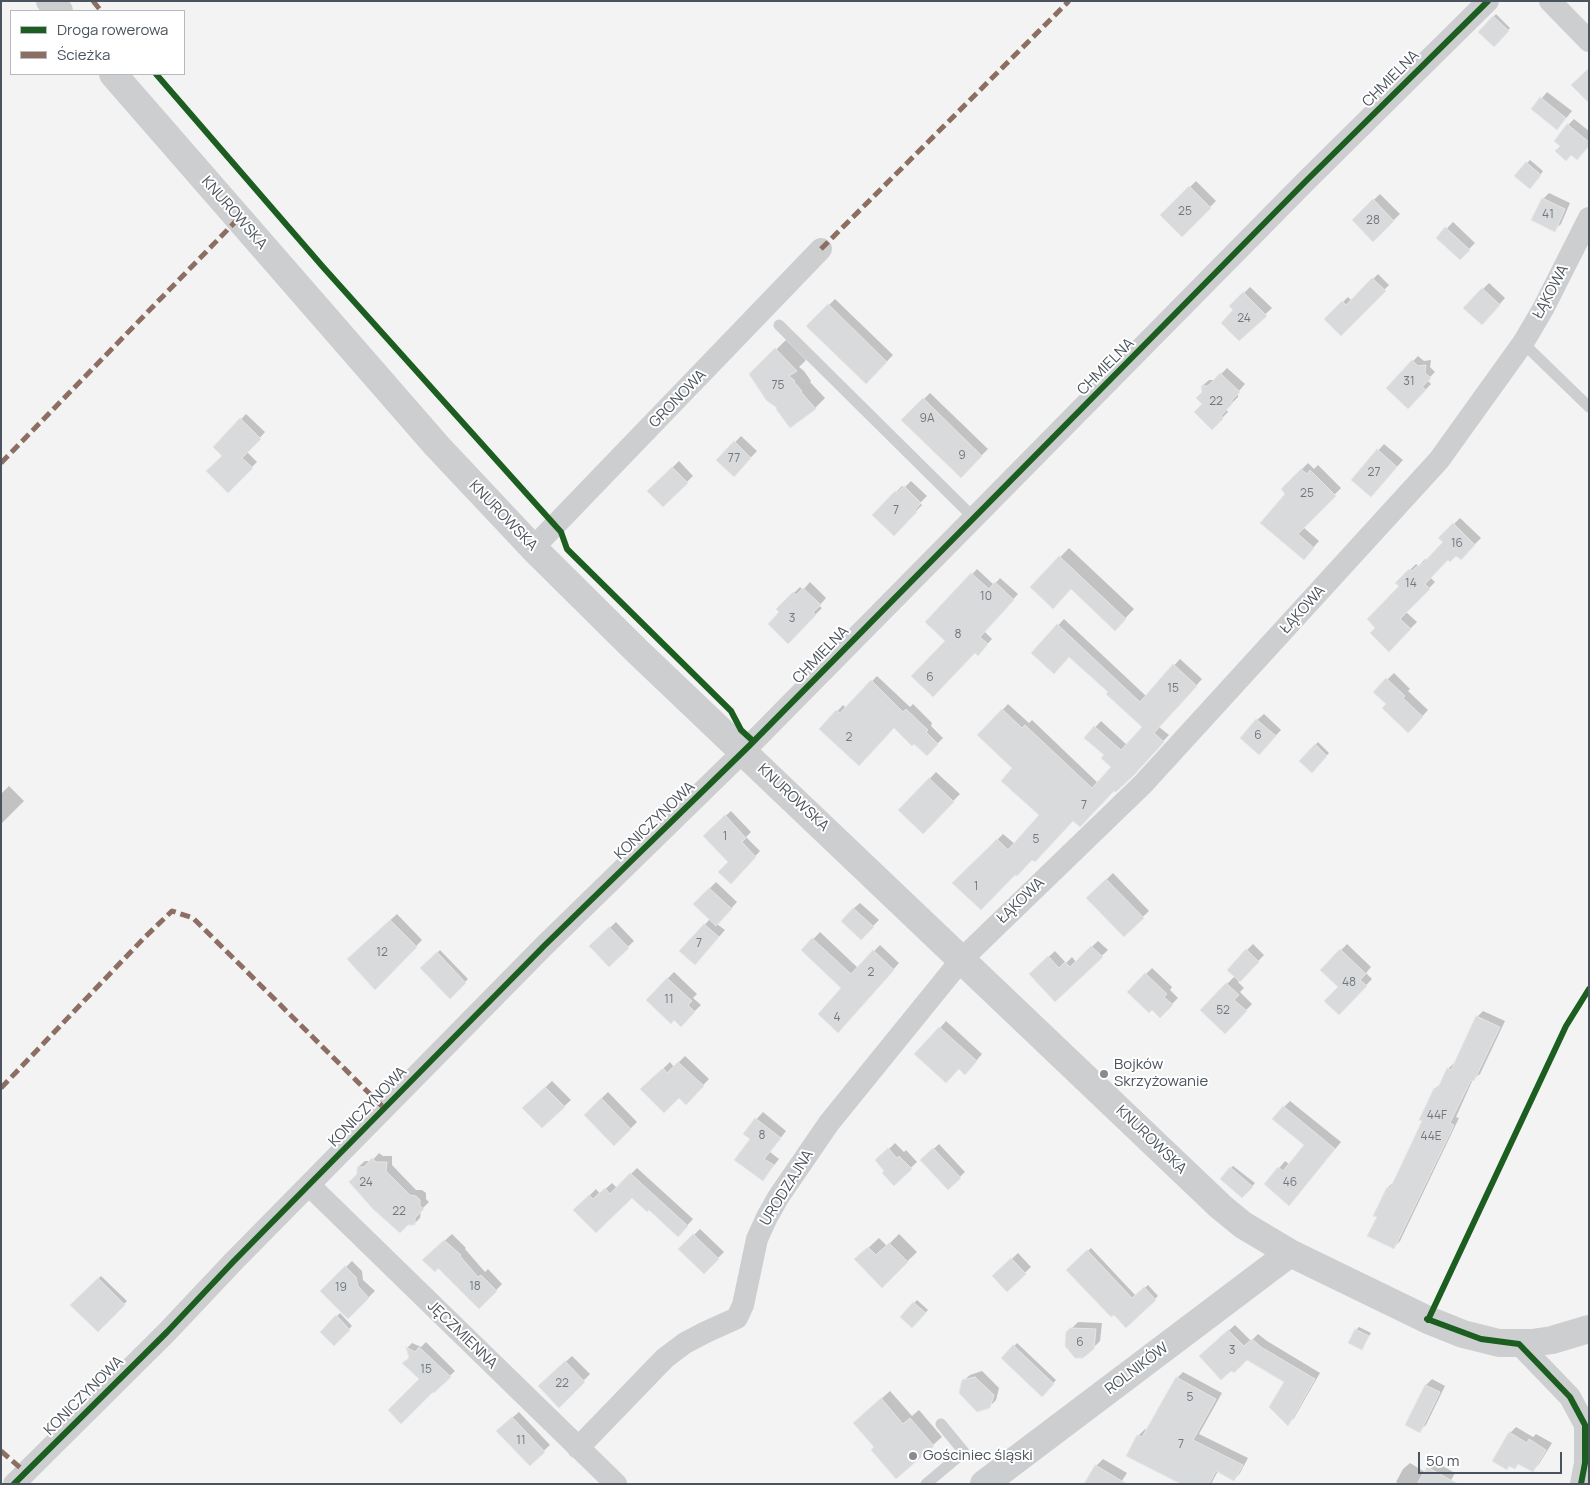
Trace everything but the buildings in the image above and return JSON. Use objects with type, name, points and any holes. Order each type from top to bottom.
[{"type":"street","name":"CHMIELNA","points":[[743,752],[1313,174],[1488,1]]},
{"type":"street","points":[[1550,1],[1589,41]]},
{"type":"street","name":"KNUROWSKA","points":[[114,75],[431,439],[533,548],[637,651],[962,958],[1221,1207],[1255,1233],[1290,1253],[1428,1320],[1463,1334],[1499,1343],[1519,1344],[1542,1342],[1581,1332]]},
{"type":"street","name":"ŁĄKOWA","points":[[962,958],[1143,784],[1439,460],[1523,343],[1543,309],[1589,218]]},
{"type":"street","name":"GRONOWA","points":[[533,548],[821,249]]},
{"type":"street","name":"KONICZYNOWA","points":[[14,1484],[167,1332],[232,1262],[545,945],[743,752]]},
{"type":"street","name":"URODZAJNA","points":[[578,1448],[665,1358],[685,1343],[737,1318],[743,1305],[757,1239],[779,1196],[829,1123],[962,958]]},
{"type":"street","name":"JĘCZMIENNA","points":[[309,1185],[616,1484]]},
{"type":"street","name":"ROLNIKÓW","points":[[984,1484],[1290,1253]]},
{"type":"street","points":[[1519,1344],[1570,1397],[1585,1425],[1585,1463],[1581,1484]]},
{"type":"lane","points":[[779,325],[974,518]]},
{"type":"lane","points":[[1523,343],[1589,407]]},
{"type":"lane","points":[[926,1484],[964,1452],[940,1424]]},
{"type":"marked path","points":[[93,1],[100,10]]},
{"type":"marked path","points":[[821,249],[1069,1]]},
{"type":"marked path","points":[[1,463],[238,219]]},
{"type":"marked path","points":[[1,1088],[172,911],[193,918],[384,1108]]},
{"type":"marked path","points":[[1,1451],[25,1472]]},
{"type":"cycle path","points":[[14,1484],[167,1332],[233,1262],[545,945],[749,746],[1306,181],[1488,1]]},
{"type":"cycle path","points":[[157,75],[323,267],[561,532],[567,549],[731,711],[741,730],[753,741]]},
{"type":"cycle path","points":[[1428,1320],[1566,1026],[1589,989]]},
{"type":"cycle path","points":[[1427,1319],[1481,1339],[1519,1344],[1570,1397],[1585,1425],[1585,1463],[1581,1484]]},
{"type":"place","name":"Bojków Skrzyżowanie","points":[[1104,1074]]},
{"type":"place","name":"Gościniec śląski","points":[[913,1456]]}]
